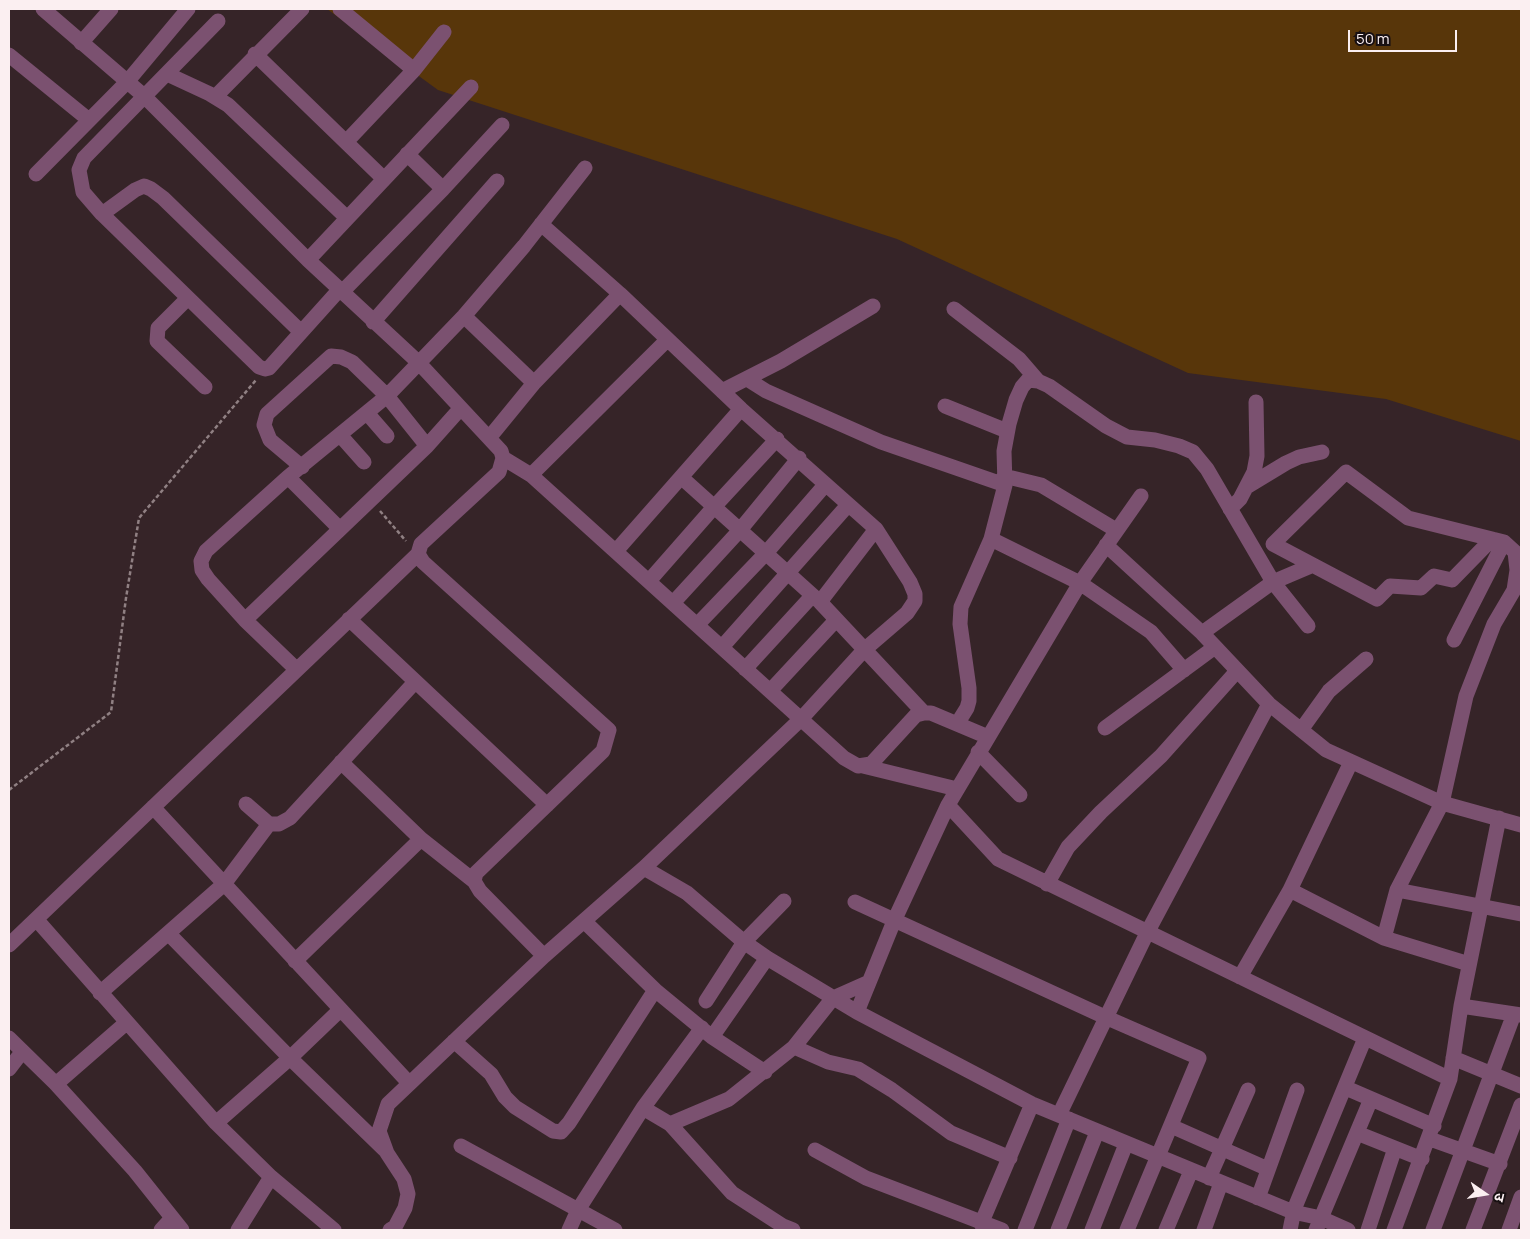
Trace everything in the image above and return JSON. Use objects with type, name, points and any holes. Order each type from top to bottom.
[{"type":"street","points":[[43,9],[144,96],[308,260],[418,362],[489,438],[500,451],[503,458],[531,476],[844,758],[858,766],[957,789]]},
{"type":"street","points":[[81,43],[111,9]]},
{"type":"street","points":[[36,174],[127,82],[188,9]]},
{"type":"street","points":[[215,97],[255,54],[302,9]]},
{"type":"street","points":[[340,9],[414,70]]},
{"type":"street","points":[[218,21],[84,158],[79,170],[83,192],[102,214],[259,367],[269,368],[301,332],[343,293],[502,125]]},
{"type":"street","points":[[346,142],[414,70],[444,32]]},
{"type":"street","points":[[255,54],[384,179]]},
{"type":"street","points":[[9,55],[89,120]]},
{"type":"street","points":[[167,74],[228,105],[346,217]]},
{"type":"street","points":[[308,260],[346,217],[472,87]]},
{"type":"street","points":[[408,154],[443,189]]},
{"type":"street","points":[[296,669],[245,620],[208,579],[202,570],[201,562],[206,551],[288,477],[387,396],[464,316],[585,168]]},
{"type":"street","points":[[369,317],[497,180]]},
{"type":"street","points":[[102,214],[135,190],[144,186],[151,189],[163,198],[301,332]]},
{"type":"street","points":[[387,1153],[380,1132],[388,1104],[544,956],[644,868],[801,719],[864,650],[907,613],[915,601],[910,582],[876,529],[825,485],[799,458],[741,409],[620,294],[541,224]]},
{"type":"street","points":[[489,438],[534,383],[620,294]]},
{"type":"street","points":[[188,298],[158,328],[157,341],[205,388]]},
{"type":"street","points":[[722,391],[781,361],[873,306]]},
{"type":"street","points":[[954,309],[1019,359],[1038,381],[1116,432],[1128,437],[1180,446],[1193,452],[1207,468],[1273,582],[1308,626]]},
{"type":"street","points":[[464,316],[534,383]]},
{"type":"street","points":[[531,476],[667,340]]},
{"type":"street","points":[[302,467],[270,440],[264,425],[267,414],[331,356],[341,357],[352,362],[387,396],[427,446]]},
{"type":"street","points":[[747,379],[766,391],[881,442],[1004,480],[1041,485],[1116,530]]},
{"type":"street","points":[[957,724],[967,708],[969,700],[960,624],[961,607],[991,539],[1004,480],[1004,451],[1007,431],[1016,400],[1022,387],[1028,380],[1038,381]]},
{"type":"street","points":[[1230,509],[1248,486],[1254,472],[1256,456],[1256,402]]},
{"type":"street","points":[[945,406],[1007,431]]},
{"type":"street","points":[[245,620],[371,501],[427,446],[460,409]]},
{"type":"street","points":[[616,551],[741,409]]},
{"type":"street","points":[[367,413],[387,436]]},
{"type":"street","points":[[340,435],[364,462]]},
{"type":"street","points":[[649,581],[777,439]]},
{"type":"street","points":[[1248,486],[1299,457],[1322,452]]},
{"type":"street","points":[[9,946],[418,554],[420,544],[499,472],[503,458]]},
{"type":"street","points":[[673,603],[740,530],[799,458]]},
{"type":"street","points":[[1384,938],[1397,890],[1442,803],[1466,696],[1494,624],[1514,590],[1517,570],[1515,552],[1498,541],[1408,518],[1346,472],[1273,544],[1377,599],[1390,586],[1421,588],[1434,576],[1452,580],[1498,541]]},
{"type":"street","points":[[288,477],[340,529]]},
{"type":"street","points":[[682,477],[816,599],[924,713]]},
{"type":"street","points":[[697,625],[766,553],[825,485]]},
{"type":"street","points":[[857,1012],[894,921],[948,805],[1080,583],[1141,496]]},
{"type":"street","points":[[722,647],[848,505]]},
{"type":"street","points":[[745,669],[816,599],[876,529]]},
{"type":"street","points":[[991,539],[1080,583],[1151,632],[1184,670]]},
{"type":"street","points":[[1454,640],[1498,541]]},
{"type":"street","points":[[1106,545],[1202,633],[1269,704],[1326,750],[1442,803],[1521,825]]},
{"type":"street","points":[[418,554],[423,562],[609,730],[604,751],[476,872],[474,880]]},
{"type":"street","points":[[1202,633],[1273,582],[1312,565]]},
{"type":"street","points":[[349,619],[548,805]]},
{"type":"street","points":[[770,691],[836,620]]},
{"type":"street","points":[[1105,728],[1215,647]]},
{"type":"street","points":[[1301,730],[1329,691],[1366,659]]},
{"type":"street","points":[[1047,884],[1068,847],[1161,756],[1238,671]]},
{"type":"street","points":[[246,804],[269,824],[279,824],[290,818],[416,682]]},
{"type":"street","points":[[1025,1230],[1064,1117],[1105,1017],[1147,933],[1269,704]]},
{"type":"street","points":[[863,766],[871,764],[916,715],[924,713],[932,713],[988,737]]},
{"type":"street","points":[[978,752],[1020,795]]},
{"type":"street","points":[[341,762],[421,839],[474,880],[480,891],[544,956]]},
{"type":"street","points":[[1240,977],[1290,890],[1351,762]]},
{"type":"street","points":[[948,805],[998,859],[1450,1079]]},
{"type":"street","points":[[153,807],[410,1083]]},
{"type":"street","points":[[1394,1230],[1422,1159],[1450,1079],[1461,1006],[1499,818]]},
{"type":"street","points":[[100,993],[224,884],[269,824]]},
{"type":"street","points":[[295,961],[421,839]]},
{"type":"street","points":[[644,868],[687,893],[744,942],[767,958],[857,1012],[1032,1104],[1319,1224],[1348,1230]]},
{"type":"street","points":[[1290,890],[1384,938],[1469,964]]},
{"type":"street","points":[[1397,890],[1521,914]]},
{"type":"street","points":[[706,1001],[744,942],[784,902]]},
{"type":"street","points":[[855,902],[1199,1058],[1127,1230]]},
{"type":"street","points":[[36,919],[216,1123],[271,1177],[334,1230]]},
{"type":"street","points":[[584,921],[655,990],[707,1033],[766,1072]]},
{"type":"street","points":[[169,934],[290,1058],[387,1153],[404,1179],[408,1194],[397,1229]]},
{"type":"street","points":[[569,1230],[578,1210],[643,1108],[707,1033],[767,958]]},
{"type":"street","points":[[670,1124],[729,1099],[766,1072],[794,1047],[833,998],[869,982]]},
{"type":"street","points":[[454,1041],[490,1074],[502,1094],[515,1107],[553,1131],[562,1132],[655,990]]},
{"type":"street","points":[[1432,1230],[1463,1151],[1490,1073],[1517,1015],[1461,1006]]},
{"type":"street","points":[[216,1123],[290,1058],[340,1010]]},
{"type":"street","points":[[56,1084],[126,1023]]},
{"type":"street","points":[[9,1038],[56,1084],[135,1171],[171,1219],[182,1230]]},
{"type":"street","points":[[1292,1212],[1346,1088],[1365,1038]]},
{"type":"street","points":[[794,1047],[828,1062],[858,1069],[892,1090],[951,1133],[1010,1158]]},
{"type":"street","points":[[9,1069],[22,1052]]},
{"type":"street","points":[[1453,1058],[1521,1086]]},
{"type":"street","points":[[1346,1088],[1371,1099],[1463,1151],[1500,1164]]},
{"type":"street","points":[[1204,1230],[1222,1149],[1248,1090]]},
{"type":"street","points":[[1258,1198],[1297,1090]]},
{"type":"street","points":[[1319,1224],[1371,1099]]},
{"type":"street","points":[[981,1224],[1032,1104]]},
{"type":"street","points":[[1473,1230],[1500,1164],[1521,1105]]},
{"type":"street","points":[[643,1108],[670,1124],[732,1193],[783,1226],[793,1230]]},
{"type":"street","points":[[1171,1126],[1268,1169]]},
{"type":"street","points":[[1058,1230],[1097,1132]]},
{"type":"street","points":[[1357,1133],[1422,1159]]},
{"type":"street","points":[[1092,1230],[1126,1144]]},
{"type":"street","points":[[461,1146],[616,1230]]},
{"type":"street","points":[[1368,1230],[1395,1148]]},
{"type":"street","points":[[815,1150],[866,1178],[981,1224],[1002,1230]]},
{"type":"street","points":[[1166,1230],[1191,1171]]},
{"type":"street","points":[[238,1230],[271,1177]]},
{"type":"street","points":[[1512,1229],[1521,1197]]},
{"type":"street","points":[[161,1230],[171,1219]]},
{"type":"path","points":[[9,790],[111,712],[139,518],[265,369]]},
{"type":"path","points":[[371,501],[418,554]]},
{"type":"shaded area","points":[[327,9],[1521,9],[1521,441],[1386,399],[1188,373],[897,239],[438,90]]}]
